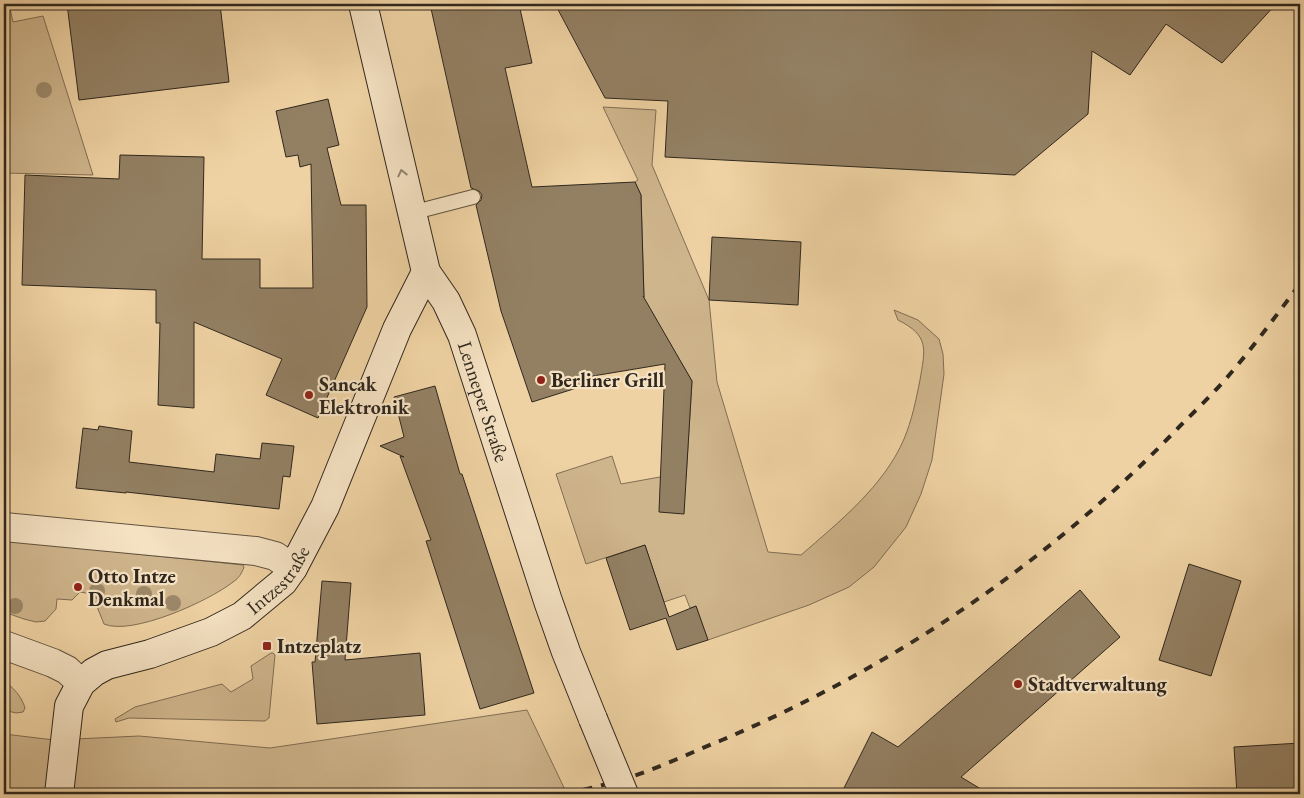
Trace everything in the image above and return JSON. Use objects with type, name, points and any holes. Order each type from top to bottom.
[{"type":"main road","name":"Lenneper Straße","points":[[363,4],[426,272],[446,301],[462,335],[569,661],[624,794]]},
{"type":"main road","name":"Intzestraße","points":[[59,794],[70,706],[82,683],[94,672],[107,665],[150,654],[211,632],[242,616],[284,582],[325,507],[397,330],[426,272]]},
{"type":"main road","points":[[4,527],[256,552],[275,556],[293,568]]},
{"type":"main road","points":[[4,644],[53,663],[67,670],[82,683]]},
{"type":"lane","points":[[411,213],[473,197]]},
{"type":"shaded area","points":[[4,4],[9,4],[13,22],[43,16],[93,175],[4,173]]},
{"type":"shaded area","points":[[603,107],[656,110],[652,165],[709,300],[717,382],[768,552],[801,555],[873,488],[885,472],[904,439],[912,417],[924,352],[923,344],[916,332],[898,320],[894,310],[918,320],[939,339],[943,354],[944,374],[932,460],[921,494],[906,527],[874,567],[849,587],[809,605],[708,640],[696,606],[690,608],[685,595],[664,602],[645,545],[586,564],[556,474],[612,456],[621,484],[660,477],[686,478],[692,381],[644,299],[641,195],[635,182],[638,180]]},
{"type":"shaded area","points":[[4,540],[243,565],[244,567],[237,579],[222,590],[189,607],[151,621],[133,625],[117,626],[104,624],[92,594],[80,592],[72,600],[57,599],[56,609],[45,621],[36,622],[4,612]]},
{"type":"shaded area","points":[[271,653],[275,655],[269,718],[265,721],[129,718],[116,722],[115,719],[135,707],[222,684],[231,692],[253,679],[251,666]]},
{"type":"shaded area","points":[[4,681],[14,689],[24,704],[23,712],[16,713],[4,710]]},
{"type":"shaded area","points":[[527,710],[567,794],[4,794],[4,734],[54,740],[139,736],[270,748]]},
{"type":"building","points":[[67,4],[220,4],[229,82],[79,100]]},
{"type":"building","points":[[430,4],[519,4],[532,63],[505,68],[532,187],[635,182],[641,195],[643,296],[692,381],[684,514],[659,512],[665,364],[581,378],[583,386],[532,402],[501,311],[476,205],[481,200],[482,195],[479,191],[471,188]]},
{"type":"building","points":[[555,4],[1276,4],[1222,63],[1166,24],[1130,75],[1092,51],[1088,114],[1015,175],[665,157],[668,101],[605,98]]},
{"type":"building","points":[[328,99],[339,145],[327,148],[341,205],[366,205],[367,307],[318,418],[266,395],[282,359],[194,322],[194,408],[158,405],[160,323],[156,323],[156,290],[22,285],[25,175],[119,179],[120,155],[204,157],[202,259],[260,259],[260,288],[313,288],[311,164],[300,167],[298,155],[286,157],[276,111]]},
{"type":"building","points":[[712,237],[801,242],[798,305],[709,300]]},
{"type":"building","points":[[435,386],[460,474],[462,474],[534,693],[480,709],[426,541],[431,540],[400,456],[404,457],[380,446],[404,437],[394,397]]},
{"type":"building","points":[[99,426],[132,431],[129,462],[214,472],[216,454],[260,459],[262,443],[294,446],[290,477],[283,476],[279,509],[76,488],[83,428],[98,430]]},
{"type":"building","points":[[645,545],[669,617],[696,606],[708,640],[677,650],[666,618],[630,630],[606,558]]},
{"type":"building","points":[[1189,564],[1241,581],[1211,676],[1159,660]]},
{"type":"building","points":[[322,581],[351,583],[345,660],[420,653],[425,715],[317,724],[312,662],[315,662]]},
{"type":"building","name":"Stadtverwaltung","points":[[1080,590],[1120,637],[961,777],[989,794],[841,794],[872,732],[898,747]]},
{"type":"building","points":[[1300,743],[1300,794],[1237,794],[1234,747]]},
{"type":"railway","points":[[566,794],[649,771],[786,711],[848,679],[967,607],[1077,523],[1129,476],[1224,381],[1300,284]]},
{"type":"place","name":"Berliner Grill","points":[[541,380]]},
{"type":"place","name":"Sancak Elektronik","points":[[309,395]]},
{"type":"place","name":"Otto Intze Denkmal","points":[[78,587]]},
{"type":"place","name":"Intzeplatz","points":[[267,646]]},
{"type":"place","name":"Stadtverwaltung","points":[[1018,684]]}]
